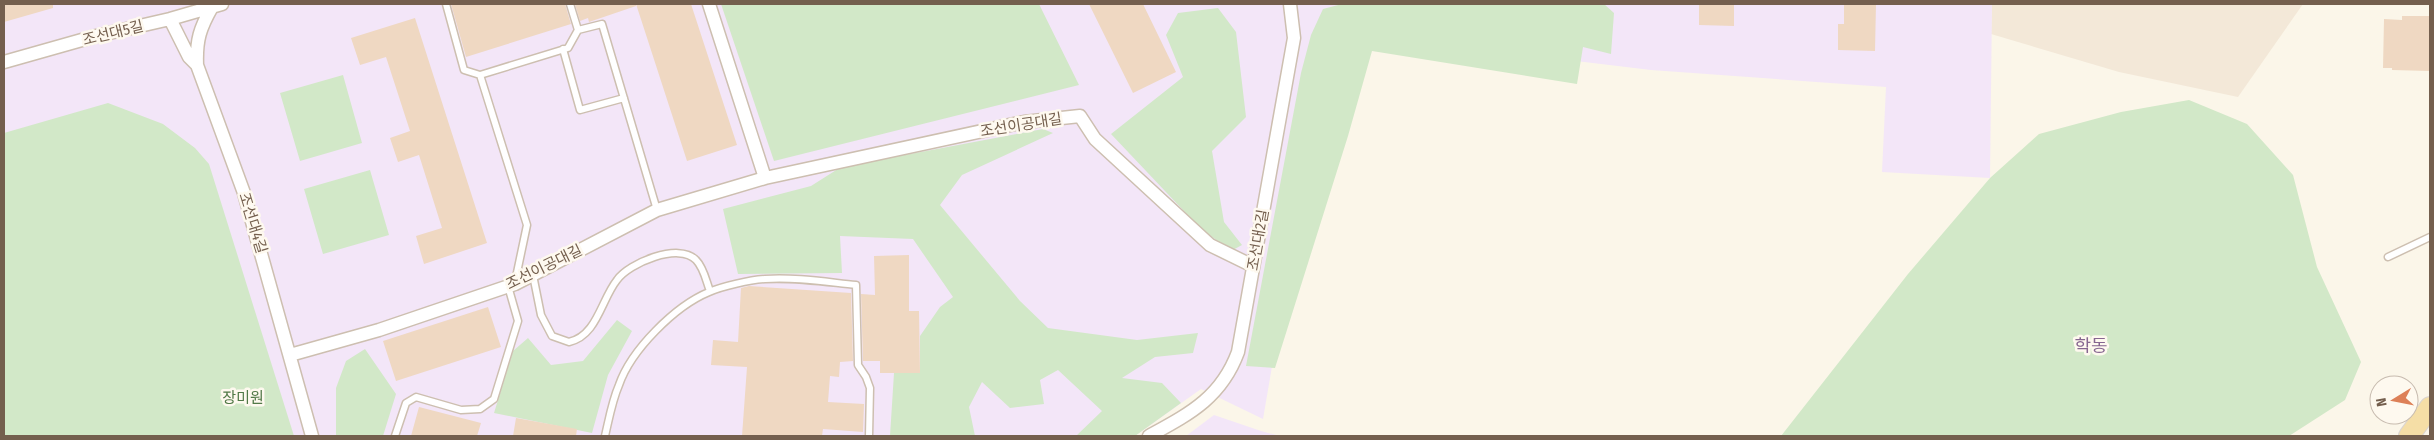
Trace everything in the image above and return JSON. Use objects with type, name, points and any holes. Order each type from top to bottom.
[{"type":"main road","points":[[2409,436],[2430,407]]},
{"type":"street","points":[[709,4],[765,178]]},
{"type":"street","name":"조선대2길","points":[[1149,436],[1192,412],[1208,400],[1227,377],[1238,352],[1294,38],[1290,4]]},
{"type":"street","points":[[197,65],[196,43],[203,23],[217,5]]},
{"type":"street","name":"조선대5길","points":[[4,62],[217,5]]},
{"type":"street","name":"조선대4길","points":[[170,19],[189,57],[197,65],[244,193],[312,436]]},
{"type":"street","name":"조선이공대길","points":[[290,356],[379,330],[512,285],[657,210],[765,178],[1024,122],[1080,116],[1095,139],[1210,245],[1253,266]]},
{"type":"lane","points":[[446,4],[464,70],[480,75],[568,48],[578,30],[570,4]]},
{"type":"lane","points":[[578,30],[602,24],[657,210]]},
{"type":"lane","points":[[563,50],[580,110],[624,98]]},
{"type":"lane","points":[[395,436],[406,404],[416,398],[461,410],[480,409],[494,399],[518,321],[512,285],[527,225],[480,75]]},
{"type":"lane","points":[[2388,257],[2430,237]]},
{"type":"lane","points":[[533,274],[541,315],[552,336],[569,342],[582,337],[590,329],[617,279],[629,269],[656,257],[675,252],[686,253],[696,260],[704,273],[710,291]]},
{"type":"lane","points":[[605,436],[619,384],[644,343],[675,314],[710,291],[764,279],[805,280],[856,285],[858,365],[866,377],[870,388],[869,436]]},
{"type":"shaded area","points":[[4,4],[1992,4],[1990,178],[1882,172],[1886,87],[1651,70],[1352,34],[1327,45],[1263,419],[1201,389],[1135,436],[4,436]]},
{"type":"shaded area","points":[[1992,4],[2303,4],[2238,97],[2119,72],[1991,34]]},
{"type":"shaded area","points":[[1214,415],[1261,431],[1280,436],[1186,436]]},
{"type":"green space","points":[[721,4],[1039,4],[1079,85],[774,161]]},
{"type":"green space","points":[[1342,4],[1604,4],[1614,13],[1611,54],[1583,47],[1577,84],[1372,51],[1348,136],[1275,368],[1246,366],[1301,73],[1311,35],[1323,9]]},
{"type":"green space","points":[[1218,8],[1236,32],[1246,117],[1212,151],[1224,222],[1242,245],[1231,251],[1200,228],[1111,134],[1183,77],[1166,35],[1178,13]]},
{"type":"green space","points":[[343,75],[362,143],[300,161],[280,93]]},
{"type":"green space","points":[[2189,100],[2247,124],[2293,175],[2317,267],[2361,362],[2345,400],[2289,436],[1781,436],[1908,274],[1990,178],[2039,134],[2121,112]]},
{"type":"green space","name":"장미원","points":[[108,103],[163,124],[195,148],[209,164],[294,436],[4,436],[4,133]]},
{"type":"green space","points":[[1043,129],[1053,133],[962,175],[940,205],[1020,301],[1048,328],[1137,340],[1198,333],[1193,353],[1155,357],[1122,378],[1162,383],[1181,403],[1135,436],[1076,436],[1102,411],[1058,370],[1040,380],[1044,404],[1010,408],[982,382],[969,407],[975,436],[890,436],[894,373],[920,373],[920,336],[940,307],[953,297],[913,239],[840,236],[842,273],[738,274],[723,209],[811,186],[841,167]]},
{"type":"green space","points":[[370,170],[389,235],[323,254],[304,189]]},
{"type":"green space","points":[[617,320],[632,331],[608,375],[592,433],[494,413],[513,351],[528,338],[551,365],[583,361]]},
{"type":"green space","points":[[365,349],[396,394],[383,436],[336,436],[336,388],[346,361]]},
{"type":"building","points":[[4,4],[53,4],[53,8],[4,22]]},
{"type":"building","points":[[451,4],[565,4],[571,24],[466,57]]},
{"type":"building","points":[[575,4],[636,4],[636,6],[589,22],[588,18],[580,21]]},
{"type":"building","points":[[636,4],[691,4],[737,145],[687,161]]},
{"type":"building","points":[[1089,4],[1143,4],[1176,72],[1133,93]]},
{"type":"building","points":[[1699,4],[1734,4],[1734,26],[1699,25]]},
{"type":"building","points":[[1844,4],[1876,4],[1875,51],[1838,50],[1838,24],[1844,24]]},
{"type":"building","points":[[2402,16],[2430,16],[2430,71],[2383,68],[2384,19],[2402,20]]},
{"type":"building","points":[[415,18],[487,243],[424,264],[416,236],[442,228],[419,155],[398,162],[390,138],[410,131],[386,57],[360,65],[351,38]]},
{"type":"building","points":[[909,255],[909,311],[919,311],[920,373],[880,373],[880,361],[863,361],[861,294],[875,295],[874,256]]},
{"type":"building","points":[[749,286],[851,293],[853,361],[840,362],[839,377],[830,376],[828,402],[864,404],[863,432],[823,429],[822,436],[742,436],[747,367],[711,365],[713,340],[738,342],[741,288]]},
{"type":"building","points":[[488,307],[501,347],[396,381],[383,341]]},
{"type":"building","points":[[419,407],[481,423],[477,436],[411,436]]},
{"type":"building","points":[[516,418],[577,429],[576,436],[513,436]]},
{"type":"district","name":"학동","points":[[2091,346]]}]
